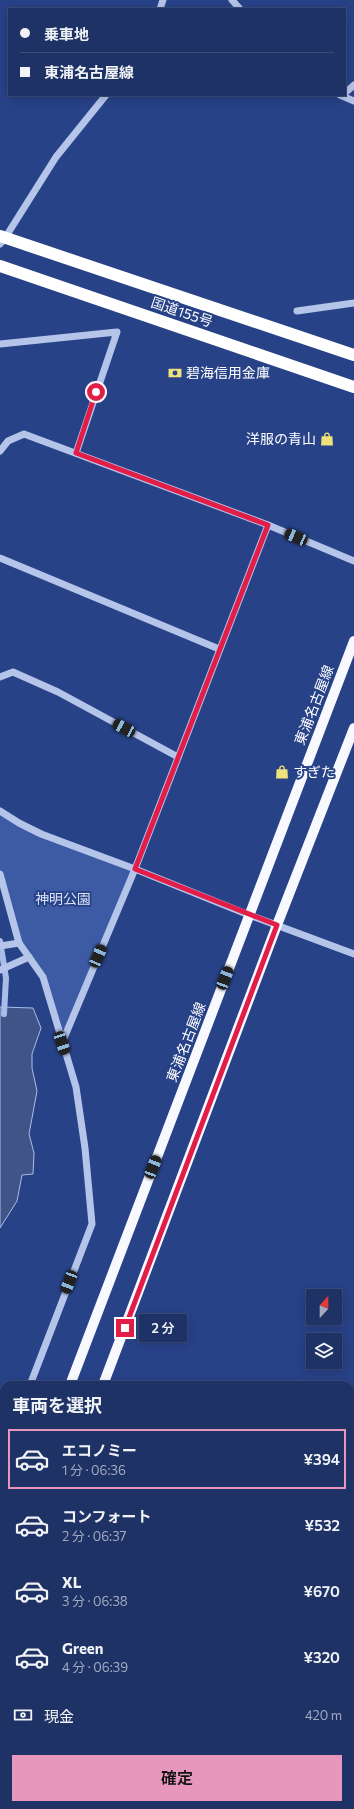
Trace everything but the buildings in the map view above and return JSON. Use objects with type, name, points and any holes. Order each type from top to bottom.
[{"type":"highway","name":"国道155号","points":[[2,239],[354,355]]},
{"type":"highway","name":"国道155号","points":[[0,266],[354,387]]},
{"type":"main road","name":"東浦名古屋線","points":[[72,1381],[354,641]]},
{"type":"main road","points":[[105,1381],[277,925],[354,728]]},
{"type":"street","points":[[232,0],[239,8]]},
{"type":"street","points":[[346,92],[354,85]]},
{"type":"street","points":[[2,239],[56,157],[105,96]]},
{"type":"street","points":[[344,96],[354,101]]},
{"type":"street","points":[[297,311],[354,303]]},
{"type":"street","points":[[0,344],[117,332],[76,453]]},
{"type":"street","points":[[0,451],[8,441],[24,434],[268,525],[354,561]]},
{"type":"street","points":[[62,1043],[135,869],[268,525]]},
{"type":"street","points":[[0,558],[219,649]]},
{"type":"street","points":[[0,677],[13,672],[58,692],[178,757]]},
{"type":"street","points":[[1,813],[41,834],[354,954]]},
{"type":"street","points":[[0,874],[19,943],[42,977],[76,1087],[85,1148],[92,1224],[32,1381]]},
{"type":"street","points":[[0,946],[19,943]]},
{"type":"street","points":[[0,970],[29,957]]},
{"type":"green space","name":"神明公園","points":[[2,813],[135,869],[62,1043],[43,977],[19,943],[0,874],[0,816]]},
{"type":"shaded area","points":[[0,1007],[33,1008],[41,1028],[32,1054],[32,1068],[37,1091],[29,1134],[34,1153],[33,1174],[22,1175],[17,1201],[0,1228]]},
{"type":"waterway","points":[[0,941],[6,978],[4,1014]]},
{"type":"place","name":"碧海信用金庫","points":[[175,373]]},
{"type":"place","name":"洋服の青山","points":[[327,439]]},
{"type":"place","name":"すぎた","points":[[282,772]]},
{"type":"route","points":[[96,392],[76,453],[268,525],[135,869],[277,925],[125,1328]]}]
